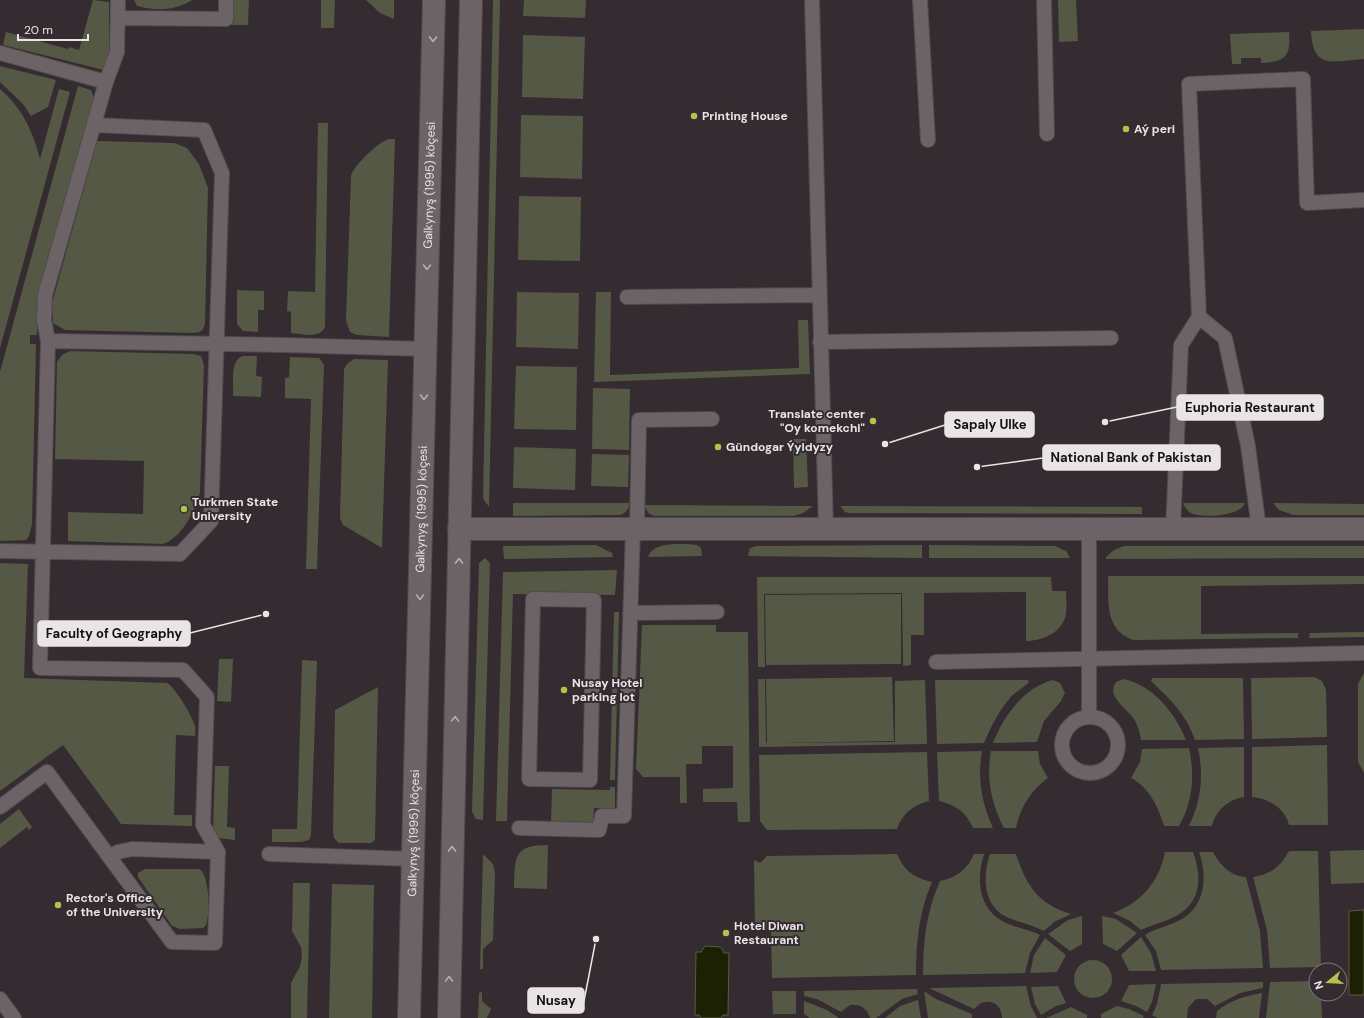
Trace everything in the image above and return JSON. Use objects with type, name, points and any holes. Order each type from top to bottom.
[{"type":"main road","name":"Galkynyş (1995) köçesi","points":[[409,1018],[434,0]]},
{"type":"main road","points":[[449,1018],[471,0]]},
{"type":"main road","points":[[460,529],[1364,529]]},
{"type":"lane","points":[[0,807],[47,772],[172,942],[215,943],[218,852],[203,825],[208,697],[183,670],[40,668],[48,341],[44,314],[45,295],[106,82],[118,52],[118,0]]},
{"type":"lane","points":[[118,18],[226,20],[226,0]]},
{"type":"lane","points":[[812,0],[826,529]]},
{"type":"lane","points":[[920,0],[928,140]]},
{"type":"lane","points":[[1044,0],[1047,134]]},
{"type":"lane","points":[[0,53],[106,82]]},
{"type":"lane","points":[[1173,529],[1181,345],[1199,317],[1189,84],[1303,79],[1308,203],[1364,200]]},
{"type":"lane","points":[[0,551],[180,554],[211,520],[222,173],[204,130],[94,125]]},
{"type":"lane","points":[[627,297],[819,295]]},
{"type":"lane","points":[[1199,317],[1225,338],[1248,446],[1259,529]]},
{"type":"lane","points":[[820,342],[1111,338]]},
{"type":"lane","points":[[48,341],[425,350]]},
{"type":"lane","points":[[519,828],[599,830],[602,816],[624,816],[630,613],[639,420],[712,419]]},
{"type":"lane","points":[[1088,529],[1089,716]]},
{"type":"lane","points":[[533,599],[594,600],[590,780],[529,779],[533,599]]},
{"type":"lane","points":[[630,613],[717,612]]},
{"type":"lane","points":[[936,662],[1364,653]]},
{"type":"lane","points":[[1089,716],[1102,720],[1113,728],[1117,736],[1118,745],[1117,754],[1107,768],[1090,774],[1082,773],[1067,762],[1062,754],[1061,746],[1064,733],[1073,722],[1089,716]]},
{"type":"lane","points":[[110,857],[118,852],[132,849],[218,852]]},
{"type":"lane","points":[[269,854],[413,859]]},
{"type":"lane","points":[[0,999],[14,1018]]},
{"type":"shaded area","points":[[93,0],[109,2],[109,64],[104,70],[3,45],[6,32],[68,49],[69,47],[79,50]]},
{"type":"shaded area","points":[[134,0],[192,0],[186,4],[172,8],[151,9],[137,6]]},
{"type":"shaded area","points":[[233,0],[249,0],[248,25],[232,25]]},
{"type":"shaded area","points":[[321,0],[335,0],[334,28],[321,28]]},
{"type":"shaded area","points":[[366,0],[394,0],[394,19],[380,13]]},
{"type":"shaded area","points":[[493,0],[500,0],[489,507],[483,498]]},
{"type":"shaded area","points":[[524,0],[586,0],[585,18],[523,16]]},
{"type":"shaded area","points":[[1058,0],[1076,0],[1078,41],[1059,42]]},
{"type":"shaded area","points":[[1364,29],[1364,59],[1334,62],[1320,58],[1316,53],[1311,31]]},
{"type":"shaded area","points":[[1289,32],[1288,52],[1281,59],[1261,63],[1261,58],[1241,58],[1241,64],[1232,64],[1230,34]]},
{"type":"shaded area","points":[[523,35],[585,37],[583,99],[522,97]]},
{"type":"shaded area","points":[[0,66],[56,80],[48,107],[31,116],[23,104],[0,82]]},
{"type":"shaded area","points":[[78,86],[91,90],[94,99],[38,305],[37,335],[30,335],[30,344],[36,344],[32,524],[29,536],[26,540],[0,541],[0,372]]},
{"type":"shaded area","points":[[0,89],[15,104],[26,121],[34,139],[40,159],[59,89],[70,92],[0,348]]},
{"type":"shaded area","points":[[521,115],[583,116],[582,179],[520,177]]},
{"type":"shaded area","points":[[318,123],[328,123],[325,327],[323,331],[319,333],[305,335],[291,333],[291,312],[287,311],[288,291],[315,292]]},
{"type":"shaded area","points":[[389,139],[395,139],[389,337],[357,335],[350,332],[346,320],[351,176],[356,166],[367,154],[379,144]]},
{"type":"shaded area","points":[[97,141],[174,143],[187,148],[199,164],[208,188],[205,323],[204,328],[200,332],[65,330],[53,323],[52,303]]},
{"type":"shaded area","points":[[519,196],[581,197],[580,261],[518,260]]},
{"type":"shaded area","points":[[237,290],[264,291],[264,310],[258,310],[258,332],[243,331],[237,324]]},
{"type":"shaded area","points":[[517,292],[579,293],[578,349],[516,347]]},
{"type":"shaded area","points":[[596,292],[611,292],[610,375],[799,368],[798,320],[808,320],[810,374],[594,382]]},
{"type":"shaded area","points":[[70,351],[194,354],[201,356],[204,365],[200,492],[187,523],[175,537],[169,541],[162,544],[68,541],[68,512],[143,514],[144,461],[55,459],[57,362],[62,355]]},
{"type":"shaded area","points":[[243,356],[257,356],[256,376],[262,377],[261,397],[233,396],[234,367],[239,358]]},
{"type":"shaded area","points":[[290,357],[319,358],[324,365],[317,569],[306,569],[311,399],[285,398],[285,378],[289,377]]},
{"type":"shaded area","points":[[354,359],[388,360],[382,548],[343,525],[340,518],[344,369],[348,363]]},
{"type":"shaded area","points":[[516,366],[577,367],[576,430],[514,429]]},
{"type":"shaded area","points":[[593,388],[630,389],[629,450],[592,449]]},
{"type":"shaded area","points":[[793,439],[806,439],[808,487],[794,488]]},
{"type":"shaded area","points":[[514,447],[576,449],[575,490],[513,488]]},
{"type":"shaded area","points":[[592,454],[629,455],[628,487],[591,486]]},
{"type":"shaded area","points":[[513,503],[629,503],[627,511],[620,515],[513,516]]},
{"type":"shaded area","points":[[1183,503],[1245,503],[1237,511],[1222,515],[1206,516],[1191,513],[1187,510]]},
{"type":"shaded area","points":[[1273,503],[1364,504],[1364,515],[1293,515],[1279,510]]},
{"type":"shaded area","points":[[644,505],[813,506],[803,513],[794,516],[655,516],[649,514]]},
{"type":"shaded area","points":[[840,506],[1142,507],[1142,514],[849,513],[845,512]]},
{"type":"shaded area","points":[[677,544],[697,545],[701,548],[702,556],[648,557],[656,548],[662,546]]},
{"type":"shaded area","points":[[596,545],[612,553],[613,557],[504,559],[503,546]]},
{"type":"shaded area","points":[[922,545],[922,558],[748,556],[750,548],[757,546]]},
{"type":"shaded area","points":[[929,545],[1055,546],[1066,551],[1070,558],[929,558]]},
{"type":"shaded area","points":[[1124,546],[1364,546],[1364,558],[1106,559],[1106,557],[1114,550]]},
{"type":"shaded area","points":[[485,558],[490,563],[483,820],[476,819],[472,812],[479,563]]},
{"type":"shaded area","points":[[0,563],[28,564],[24,678],[167,683],[175,690],[191,716],[195,726],[195,736],[176,735],[174,815],[192,815],[192,826],[121,824],[63,745],[0,791]]},
{"type":"shaded area","points":[[617,570],[615,595],[513,594],[507,821],[496,821],[503,572]]},
{"type":"shaded area","points":[[1108,576],[1364,576],[1364,584],[1201,586],[1201,634],[1298,633],[1298,638],[1133,640],[1117,629],[1113,622],[1109,605]]},
{"type":"shaded area","points":[[757,577],[1051,577],[1052,591],[1066,591],[1066,614],[1061,626],[1057,630],[1045,637],[1032,641],[1026,641],[1026,592],[924,593],[924,635],[911,635],[911,665],[903,666],[902,593],[764,594],[765,667],[758,667]]},
{"type":"shaded area","points":[[901,594],[901,664],[766,665],[765,595]]},
{"type":"shaded area","points":[[614,612],[619,612],[615,780],[610,780]]},
{"type":"shaded area","points":[[642,625],[716,625],[716,632],[748,632],[750,822],[738,822],[737,802],[703,802],[703,789],[733,788],[733,746],[702,746],[702,764],[686,764],[687,803],[680,803],[680,777],[643,777],[636,769]]},
{"type":"shaded area","points":[[1364,632],[1364,637],[1309,638],[1310,633]]},
{"type":"shaded area","points":[[219,659],[233,659],[231,702],[217,701]]},
{"type":"shaded area","points":[[302,660],[317,661],[311,835],[309,840],[301,842],[272,842],[272,829],[297,829]]},
{"type":"shaded area","points":[[1364,673],[1364,773],[1358,762],[1358,684]]},
{"type":"shaded area","points":[[892,677],[894,741],[767,743],[766,679]]},
{"type":"shaded area","points":[[1314,677],[1322,681],[1326,690],[1327,737],[1252,739],[1251,678]]},
{"type":"shaded area","points":[[1152,678],[1243,678],[1244,739],[1195,740],[1187,722],[1171,701],[1151,681]]},
{"type":"shaded area","points":[[758,679],[765,679],[766,743],[895,742],[895,681],[925,680],[927,744],[759,747]]},
{"type":"shaded area","points":[[1124,679],[1145,688],[1154,694],[1176,720],[1186,740],[1141,740],[1137,724],[1131,715],[1118,702],[1113,692],[1116,682]]},
{"type":"shaded area","points":[[935,680],[1028,680],[1029,682],[1006,703],[995,720],[984,743],[937,744]]},
{"type":"shaded area","points":[[1053,680],[1060,683],[1065,693],[1061,701],[1044,721],[1037,742],[993,743],[997,733],[1016,704],[1033,689]]},
{"type":"shaded area","points":[[378,687],[375,840],[371,843],[339,843],[334,838],[333,832],[335,710]]},
{"type":"shaded area","points":[[1327,745],[1328,825],[1289,825],[1284,814],[1275,805],[1264,799],[1252,797],[1252,747]]},
{"type":"shaded area","points":[[1244,747],[1244,797],[1233,800],[1219,811],[1212,826],[1189,826],[1199,797],[1201,768],[1198,748]]},
{"type":"shaded area","points":[[1189,748],[1192,768],[1192,788],[1184,817],[1179,826],[1164,826],[1156,805],[1148,792],[1131,778],[1140,762],[1142,749]]},
{"type":"shaded area","points":[[982,751],[980,781],[983,800],[993,828],[973,828],[964,813],[955,807],[939,801],[937,752]]},
{"type":"shaded area","points":[[991,751],[1038,751],[1040,764],[1048,778],[1036,788],[1027,800],[1020,813],[1016,828],[1004,828],[993,800],[989,781]]},
{"type":"shaded area","points":[[927,752],[929,801],[909,810],[902,818],[897,829],[767,830],[760,821],[759,755]]},
{"type":"shaded area","points":[[215,766],[229,766],[227,827],[235,828],[235,840],[217,838],[213,831]]},
{"type":"shaded area","points":[[610,787],[615,787],[615,809],[594,808],[593,822],[551,821],[552,789],[610,790]]},
{"type":"shaded area","points":[[19,809],[32,827],[29,830],[27,827],[0,848],[0,824]]},
{"type":"shaded area","points":[[548,845],[547,889],[514,888],[515,868],[518,855],[522,850],[528,847]]},
{"type":"shaded area","points":[[1364,850],[1364,883],[1331,884],[1330,851]]},
{"type":"shaded area","points":[[1289,851],[1318,851],[1321,962],[1308,962],[1308,967],[1270,968],[1267,930],[1253,877],[1270,872],[1282,861]]},
{"type":"shaded area","points":[[1165,852],[1193,852],[1198,870],[1198,888],[1191,903],[1185,910],[1168,920],[1141,930],[1130,921],[1113,913],[1132,903],[1147,890],[1158,873]]},
{"type":"shaded area","points":[[1199,852],[1213,852],[1226,869],[1240,876],[1246,877],[1260,931],[1263,968],[1161,970],[1156,951],[1145,935],[1180,920],[1195,907],[1204,881],[1202,861]]},
{"type":"shaded area","points":[[483,854],[493,864],[495,873],[493,940],[483,949],[483,969],[480,969]]},
{"type":"shaded area","points":[[897,854],[903,865],[911,873],[932,882],[924,905],[919,927],[916,975],[772,978],[771,930],[755,930],[754,860],[760,863],[767,856]]},
{"type":"shaded area","points":[[974,854],[984,854],[980,874],[980,883],[985,902],[990,910],[1006,923],[1040,935],[1030,953],[1025,973],[923,975],[926,927],[931,904],[940,881],[951,878],[961,872]]},
{"type":"shaded area","points":[[990,854],[1016,854],[1024,875],[1035,892],[1050,905],[1071,914],[1054,922],[1044,931],[1009,918],[1000,913],[989,899],[987,890],[986,872]]},
{"type":"shaded area","points":[[145,869],[199,869],[203,872],[208,895],[206,925],[203,928],[180,929],[172,926],[138,877],[138,873]]},
{"type":"shaded area","points":[[293,883],[310,883],[307,1018],[291,1018],[291,983],[300,966],[302,957],[301,947],[292,931]]},
{"type":"shaded area","points":[[332,884],[374,885],[372,1018],[329,1018]]},
{"type":"shaded area","points":[[1364,910],[1364,995],[1349,995],[1349,911]]},
{"type":"shaded area","points":[[1082,916],[1082,944],[1070,951],[1048,934],[1068,920]]},
{"type":"shaded area","points":[[1102,916],[1116,919],[1137,933],[1117,951],[1103,944]]},
{"type":"shaded area","points":[[1141,937],[1151,953],[1156,971],[1129,971],[1121,955]]},
{"type":"shaded area","points":[[1045,938],[1066,955],[1057,972],[1030,973],[1034,955]]},
{"type":"shaded area","points":[[705,946],[721,947],[724,953],[729,953],[728,1015],[723,1015],[721,1018],[701,1018],[699,1015],[695,1015],[696,952],[701,952]]},
{"type":"shaded area","points":[[1093,960],[1103,963],[1109,969],[1112,979],[1109,989],[1103,995],[1093,998],[1083,995],[1077,989],[1074,979],[1077,969],[1083,963]]},
{"type":"shaded area","points":[[1308,981],[1308,1002],[1321,1002],[1322,1018],[1266,1018],[1270,982]]},
{"type":"shaded area","points":[[1263,982],[1263,988],[1240,993],[1215,1006],[1207,999],[1196,999],[1188,1008],[1187,1018],[1158,1018],[1152,1015],[1157,1004],[1161,984]]},
{"type":"shaded area","points":[[1156,984],[1152,1002],[1147,1012],[1136,1006],[1121,1001],[1129,985]]},
{"type":"shaded area","points":[[1026,986],[1031,1006],[1037,1018],[1002,1018],[999,1007],[996,1004],[985,1002],[981,1003],[974,1009],[929,988]]},
{"type":"shaded area","points":[[1058,986],[1066,1003],[1056,1006],[1041,1015],[1035,1004],[1031,987]]},
{"type":"shaded area","points":[[917,989],[918,994],[902,999],[876,1018],[870,1018],[863,1007],[857,1005],[850,1005],[841,1012],[817,999],[804,996],[804,991]]},
{"type":"shaded area","points":[[772,991],[796,991],[796,1014],[773,1014]]},
{"type":"shaded area","points":[[924,991],[936,999],[972,1014],[972,1018],[928,1018]]},
{"type":"shaded area","points":[[482,992],[482,1001],[491,1009],[487,1018],[478,1018],[479,993]]},
{"type":"shaded area","points":[[1262,993],[1259,1018],[1216,1018],[1217,1011],[1227,1004],[1244,997]]},
{"type":"shaded area","points":[[918,1000],[921,1018],[885,1018],[900,1006]]},
{"type":"shaded area","points":[[804,1001],[827,1010],[839,1018],[810,1018],[804,1014]]},
{"type":"shaded area","points":[[1117,1006],[1129,1009],[1144,1016],[1143,1018],[1101,1018],[1101,1014]]},
{"type":"shaded area","points":[[1071,1007],[1087,1015],[1087,1018],[1046,1018]]},
{"type":"place","name":"Printing House","points":[[694,116]]},
{"type":"place","name":"Aý peri","points":[[1126,129]]},
{"type":"place","name":"Translate center \"Oy komekchi\"","points":[[873,421]]},
{"type":"place","name":"Euphoria Restaurant","points":[[1105,422]]},
{"type":"place","name":"Sapaly Ulke","points":[[885,444]]},
{"type":"place","name":"Gündogar Ýyldyzy","points":[[718,447]]},
{"type":"place","name":"National Bank of Pakistan","points":[[977,467]]},
{"type":"place","name":"Turkmen State University","points":[[184,509]]},
{"type":"place","name":"Faculty of Geography","points":[[266,614]]},
{"type":"place","name":"Nusay Hotel parking lot","points":[[564,690]]},
{"type":"place","name":"Rector's Office of the University","points":[[58,905]]},
{"type":"place","name":"Hotel Diwan Restaurant","points":[[726,933]]},
{"type":"place","name":"Nusay","points":[[596,939]]}]
